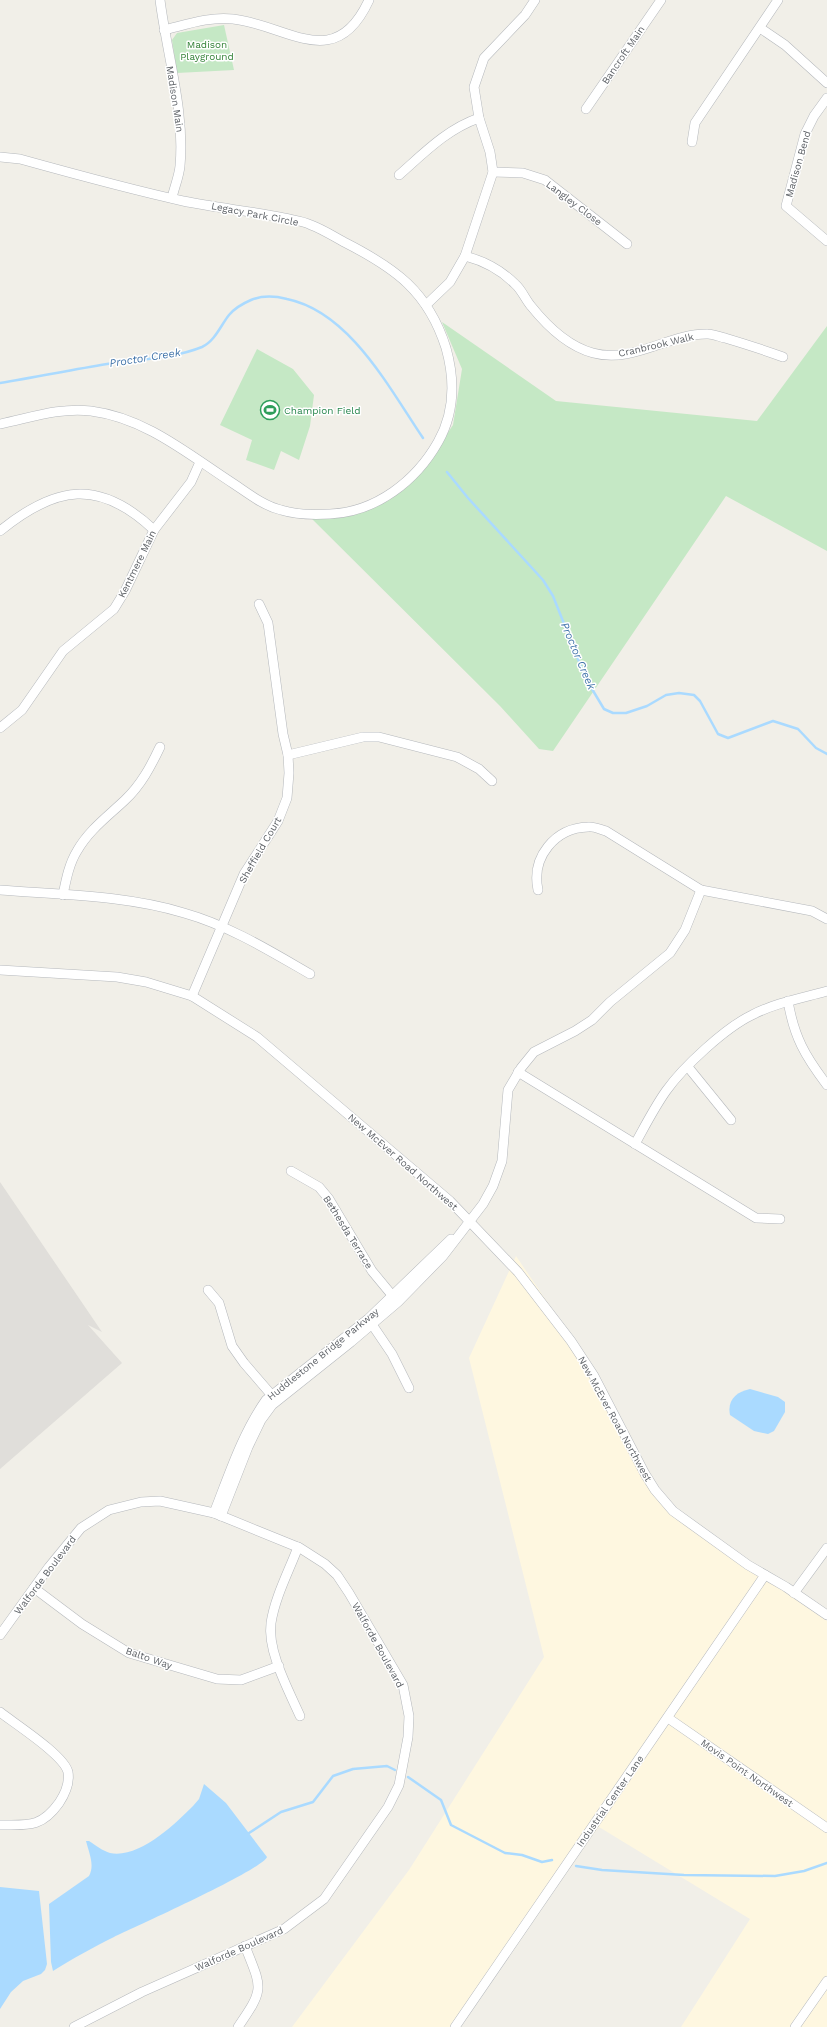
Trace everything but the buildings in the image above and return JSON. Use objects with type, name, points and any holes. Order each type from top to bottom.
[{"type":"street","name":"Madison Main","points":[[160,0],[178,104],[181,141],[180,167],[172,198]]},
{"type":"street","points":[[164,30],[211,19],[231,18],[260,24],[283,33],[308,40],[324,41],[342,35],[356,23],[362,15],[369,0]]},
{"type":"street","points":[[426,305],[450,282],[465,256],[493,172],[490,152],[479,118],[474,87],[484,58],[525,15],[535,0]]},
{"type":"street","name":"Bancroft Main","points":[[586,109],[661,0]]},
{"type":"street","points":[[692,142],[695,122],[778,0]]},
{"type":"street","points":[[760,28],[785,45],[827,83]]},
{"type":"street","name":"Madison Bend","points":[[827,98],[814,116],[805,134],[786,206],[827,241]]},
{"type":"street","points":[[399,175],[447,133],[464,123],[479,118]]},
{"type":"street","name":"Legacy Park Circle","points":[[0,156],[20,159],[172,198],[258,212],[310,224],[381,261],[404,280],[426,305],[439,325],[452,376],[450,414],[444,432],[428,458],[399,488],[377,501],[354,511],[331,514],[291,512],[270,506],[200,462],[179,446],[135,423],[115,416],[90,411],[68,410],[0,424]]},
{"type":"street","name":"Langley Close","points":[[493,172],[523,173],[544,180],[627,244]]},
{"type":"street","name":"Cranbrook Walk","points":[[465,256],[481,261],[509,278],[522,291],[531,306],[557,334],[580,348],[593,353],[606,355],[626,354],[691,336],[708,334],[750,345],[783,357]]},
{"type":"street","name":"Kentmere Main","points":[[0,728],[22,710],[63,651],[114,609],[125,591],[154,530],[191,482],[200,462]]},
{"type":"street","points":[[0,531],[39,504],[57,496],[73,493],[95,495],[118,503],[154,530]]},
{"type":"street","name":"Sheffield Court","points":[[192,996],[244,874],[278,821],[287,798],[290,773],[288,755],[283,734],[268,623],[259,604]]},
{"type":"street","points":[[288,755],[363,737],[379,737],[457,757],[479,769],[492,781]]},
{"type":"street","points":[[63,895],[68,871],[76,852],[90,831],[126,799],[139,784],[149,769],[160,747]]},
{"type":"street","points":[[538,890],[535,877],[542,853],[557,838],[570,830],[589,826],[606,831],[701,890],[812,911],[827,919]]},
{"type":"street","points":[[0,890],[119,900],[147,904],[184,913],[222,926],[310,974]]},
{"type":"street","name":"Huddlestone Bridge Parkway","points":[[217,1514],[254,1416],[274,1397],[370,1322],[443,1256],[483,1204],[493,1186],[502,1161],[508,1090],[518,1072],[534,1052],[592,1020],[610,1002],[670,953],[685,930],[701,890]]},
{"type":"street","name":"New McEver Road Northwest","points":[[0,970],[117,977],[146,982],[192,996],[257,1037],[450,1201],[518,1272],[571,1341],[594,1376],[655,1490],[673,1511],[765,1575],[827,1615]]},
{"type":"street","points":[[635,1144],[666,1092],[688,1067],[723,1035],[751,1015],[788,1001],[827,991]]},
{"type":"street","points":[[788,1001],[792,1024],[807,1059],[827,1085]]},
{"type":"street","points":[[688,1067],[731,1120]]},
{"type":"street","points":[[518,1072],[756,1218],[780,1219]]},
{"type":"street","name":"Bethesda Terrace","points":[[291,1171],[319,1187],[329,1199],[372,1271],[395,1299]]},
{"type":"street","points":[[208,1290],[219,1303],[232,1346],[244,1363],[274,1397]]},
{"type":"street","points":[[370,1322],[392,1354],[409,1388]]},
{"type":"street","name":"Walforde Boulevard","points":[[2,1629],[81,1528],[109,1510],[140,1502],[160,1501],[217,1514],[298,1547],[325,1564],[337,1575],[349,1593],[403,1685],[409,1716],[408,1737],[399,1785],[324,1899],[284,1929],[142,1992],[74,2027]]},
{"type":"street","points":[[298,1547],[277,1600],[271,1624],[273,1647],[279,1666],[300,1716]]},
{"type":"street","points":[[794,1593],[827,1548]]},
{"type":"street","name":"Industrial Center Lane","points":[[455,2027],[765,1575]]},
{"type":"street","name":"Balto Way","points":[[34,1588],[82,1624],[129,1653],[217,1679],[241,1680],[279,1666]]},
{"type":"street","points":[[0,1712],[59,1757],[68,1771],[68,1783],[66,1794],[42,1821],[32,1825],[0,1826]]},
{"type":"street","name":"Movis Point Northwest","points":[[668,1718],[827,1828]]},
{"type":"street","points":[[238,2027],[255,2003],[259,1991],[258,1978],[245,1946]]},
{"type":"street","points":[[795,2027],[827,1981]]},
{"type":"shaded area","points":[[0,1182],[102,1332],[88,1325],[122,1363],[0,1469]]},
{"type":"shaded area","points":[[516,1256],[574,1341],[660,1493],[691,1527],[827,1621],[827,2027],[681,2027],[750,1919],[599,1827],[451,2027],[292,2027],[409,1870],[544,1657],[469,1358]]},
{"type":"green space","name":"Madison Playground","points":[[224,25],[234,70],[177,73],[172,40],[177,33]]},
{"type":"green space","points":[[442,322],[556,401],[757,421],[827,326],[827,551],[726,496],[553,751],[539,749],[500,706],[305,512],[348,515],[423,469],[453,425],[462,369]]},
{"type":"green space","name":"Champion Field","points":[[257,349],[293,369],[314,395],[310,426],[299,460],[281,451],[274,470],[246,460],[252,440],[220,425]]},
{"type":"water","points":[[750,1389],[778,1397],[785,1402],[785,1412],[774,1431],[768,1434],[754,1431],[730,1415],[729,1410],[731,1401],[741,1392]]},
{"type":"water","points":[[204,1784],[226,1803],[267,1857],[260,1864],[244,1874],[106,1941],[53,1971],[51,1962],[49,1904],[89,1876],[91,1872],[91,1863],[86,1841],[89,1841],[110,1853],[133,1851],[144,1846],[177,1822],[193,1806],[199,1799]]},
{"type":"water","points":[[0,1887],[39,1891],[47,1964],[45,1970],[41,1974],[23,1981],[11,1992],[0,2009]]},
{"type":"waterway","name":"Proctor Creek","points":[[0,383],[191,351],[202,347],[211,341],[229,315],[242,304],[260,297],[278,297],[310,307],[330,319],[349,336],[382,375],[423,438]]},
{"type":"waterway","name":"Proctor Creek","points":[[447,472],[468,498],[543,580],[553,596],[586,679],[604,709],[613,713],[626,713],[647,706],[666,695],[679,693],[694,695],[700,701],[718,734],[728,738],[773,721],[798,729],[816,748],[827,754]]},
{"type":"waterway","points":[[249,1833],[281,1812],[313,1802],[333,1776],[353,1769],[387,1766],[395,1770]]},
{"type":"waterway","points":[[408,1777],[441,1800],[451,1825],[505,1853],[522,1855],[542,1862],[552,1860]]},
{"type":"waterway","points":[[576,1866],[602,1870],[684,1875],[775,1876],[804,1871],[827,1863]]},
{"type":"place","name":"Champion Field","points":[[270,410]]}]
